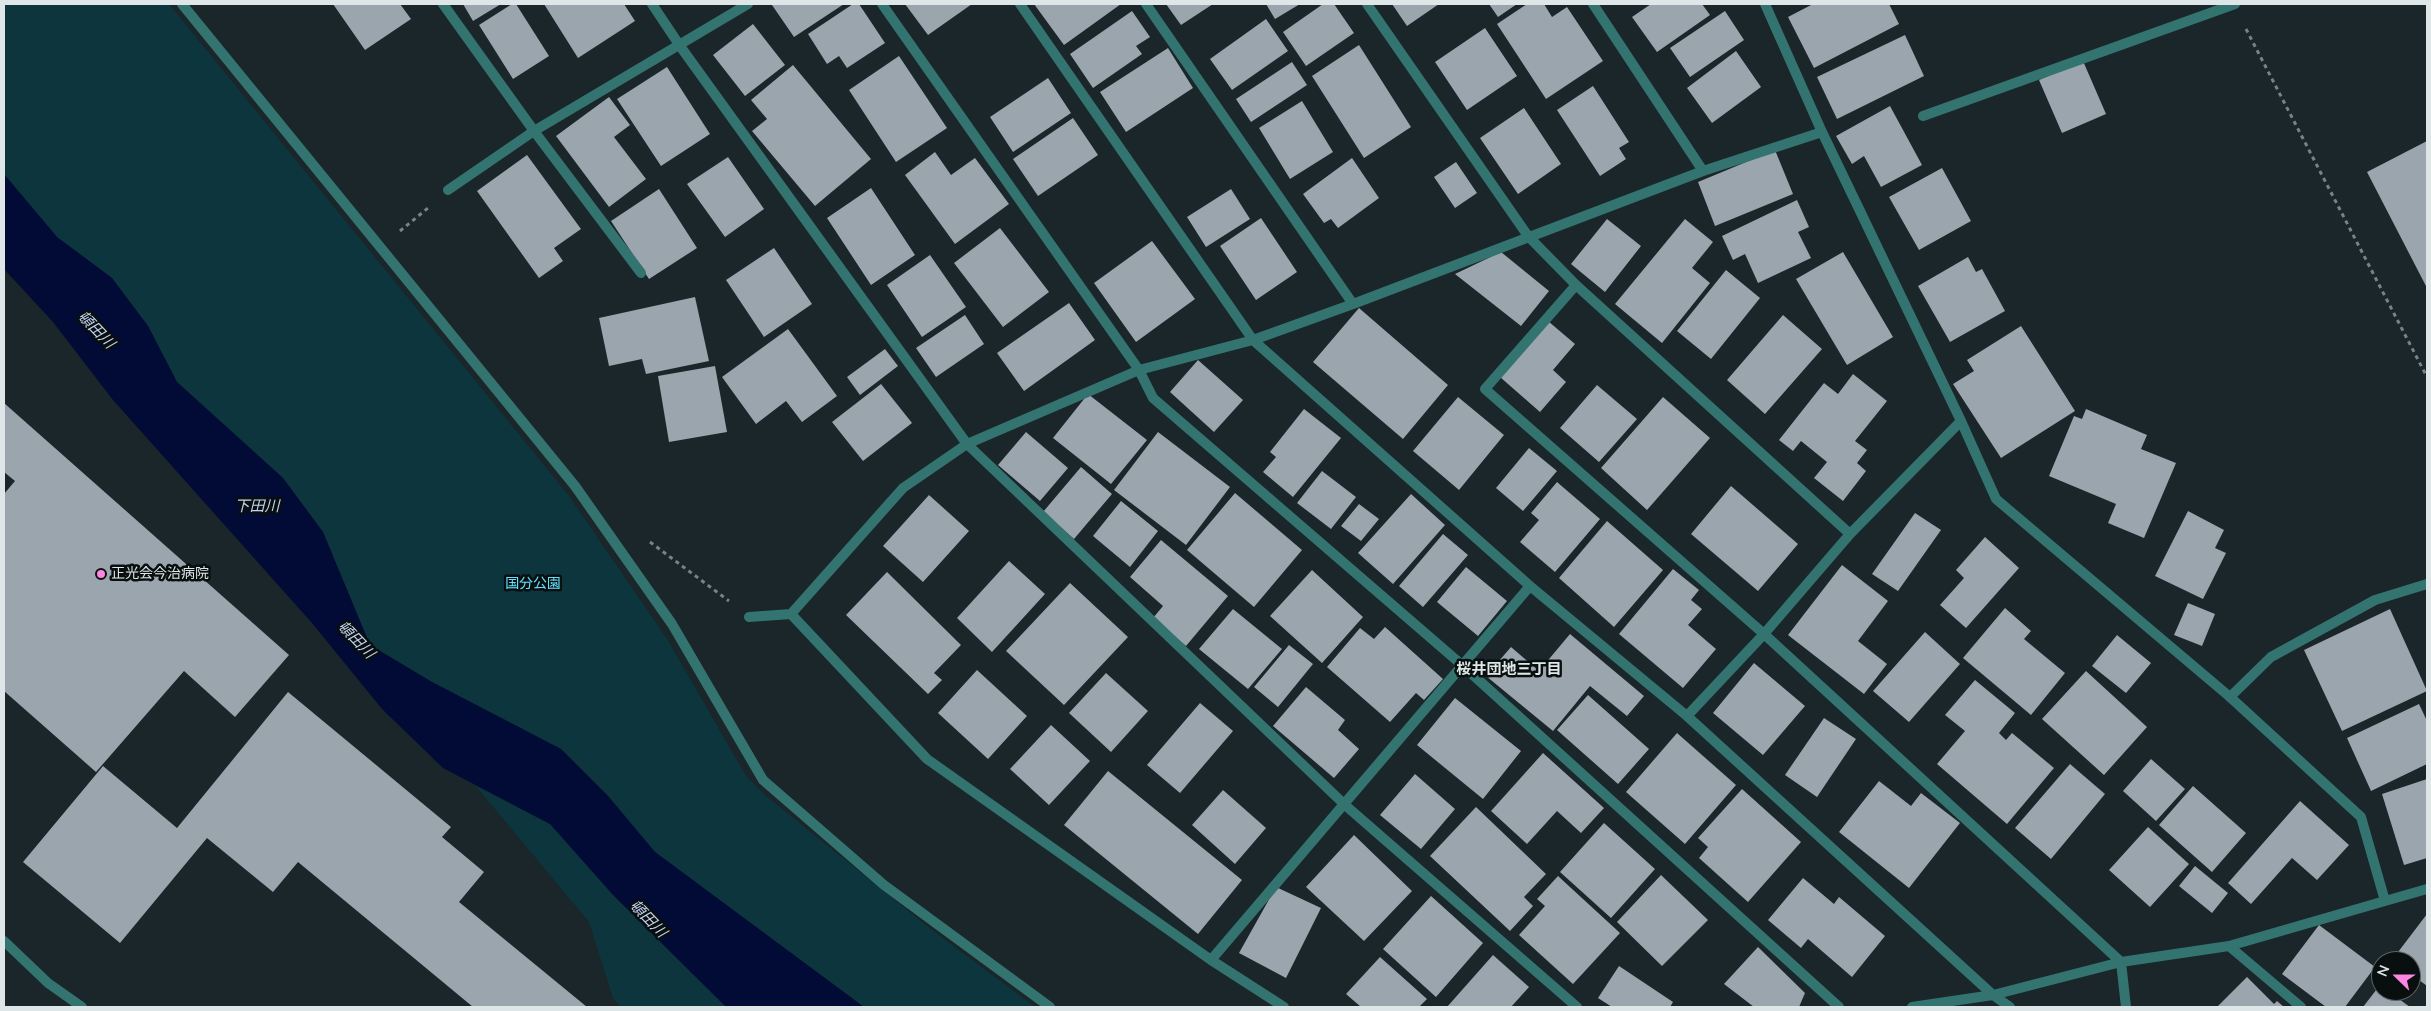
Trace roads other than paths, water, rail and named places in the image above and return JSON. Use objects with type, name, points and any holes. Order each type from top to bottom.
[{"type":"street","points":[[182,4],[575,486],[672,624],[763,780],[884,885],[1050,1007]]},
{"type":"street","points":[[443,4],[534,131],[641,273]]},
{"type":"street","points":[[652,4],[680,46],[967,444],[1345,806],[1578,1007]]},
{"type":"street","points":[[448,190],[534,131],[748,4]]},
{"type":"street","points":[[882,4],[1139,370],[1153,398],[1462,665],[1839,1007]]},
{"type":"street","points":[[1020,4],[1253,340],[1530,586],[1686,716],[1993,995],[2010,1007]]},
{"type":"street","points":[[1146,4],[1353,304]]},
{"type":"street","points":[[1367,4],[1528,236],[1576,285],[1850,534]]},
{"type":"street","points":[[1593,4],[1703,171]]},
{"type":"street","points":[[1765,4],[1822,132],[1961,421],[1996,499],[2230,697],[2361,817],[2385,901]]},
{"type":"street","points":[[1923,116],[2234,4]]},
{"type":"street","points":[[749,617],[790,614],[903,488],[967,444],[1139,370],[1253,340],[1703,171],[1822,132]]},
{"type":"street","points":[[1576,285],[1485,389],[1764,634],[2121,962],[2126,1007]]},
{"type":"street","points":[[1686,716],[1764,634],[1850,534],[1961,421]]},
{"type":"street","points":[[2230,697],[2271,657],[2375,600],[2427,584]]},
{"type":"street","points":[[1211,960],[1345,806],[1530,586]]},
{"type":"street","points":[[790,614],[927,759],[1211,960],[1284,1007]]},
{"type":"street","points":[[1912,1007],[1993,995],[2121,962],[2229,946],[2427,889]]},
{"type":"street","points":[[4,941],[48,983],[82,1007]]},
{"type":"street","points":[[2229,946],[2301,1007]]},
{"type":"water","name":"下田川","points":[[4,174],[57,237],[112,278],[148,326],[177,382],[283,478],[323,532],[370,645],[432,682],[561,749],[608,796],[655,852],[864,1007],[726,1007],[613,895],[550,824],[443,768],[382,709],[312,623],[113,400],[53,322],[4,269]]},
{"type":"place","name":"正光会今治病院","points":[[101,574]]},
{"type":"district","name":"桜井団地三丁目","points":[[1509,669]]},
{"type":"water label","name":"頓田川","points":[[96,330]]},
{"type":"water label","name":"頓田川","points":[[356,640]]},
{"type":"water label","name":"頓田川","points":[[648,919]]},
{"type":"park label","name":"国分公園","points":[[533,584]]}]
